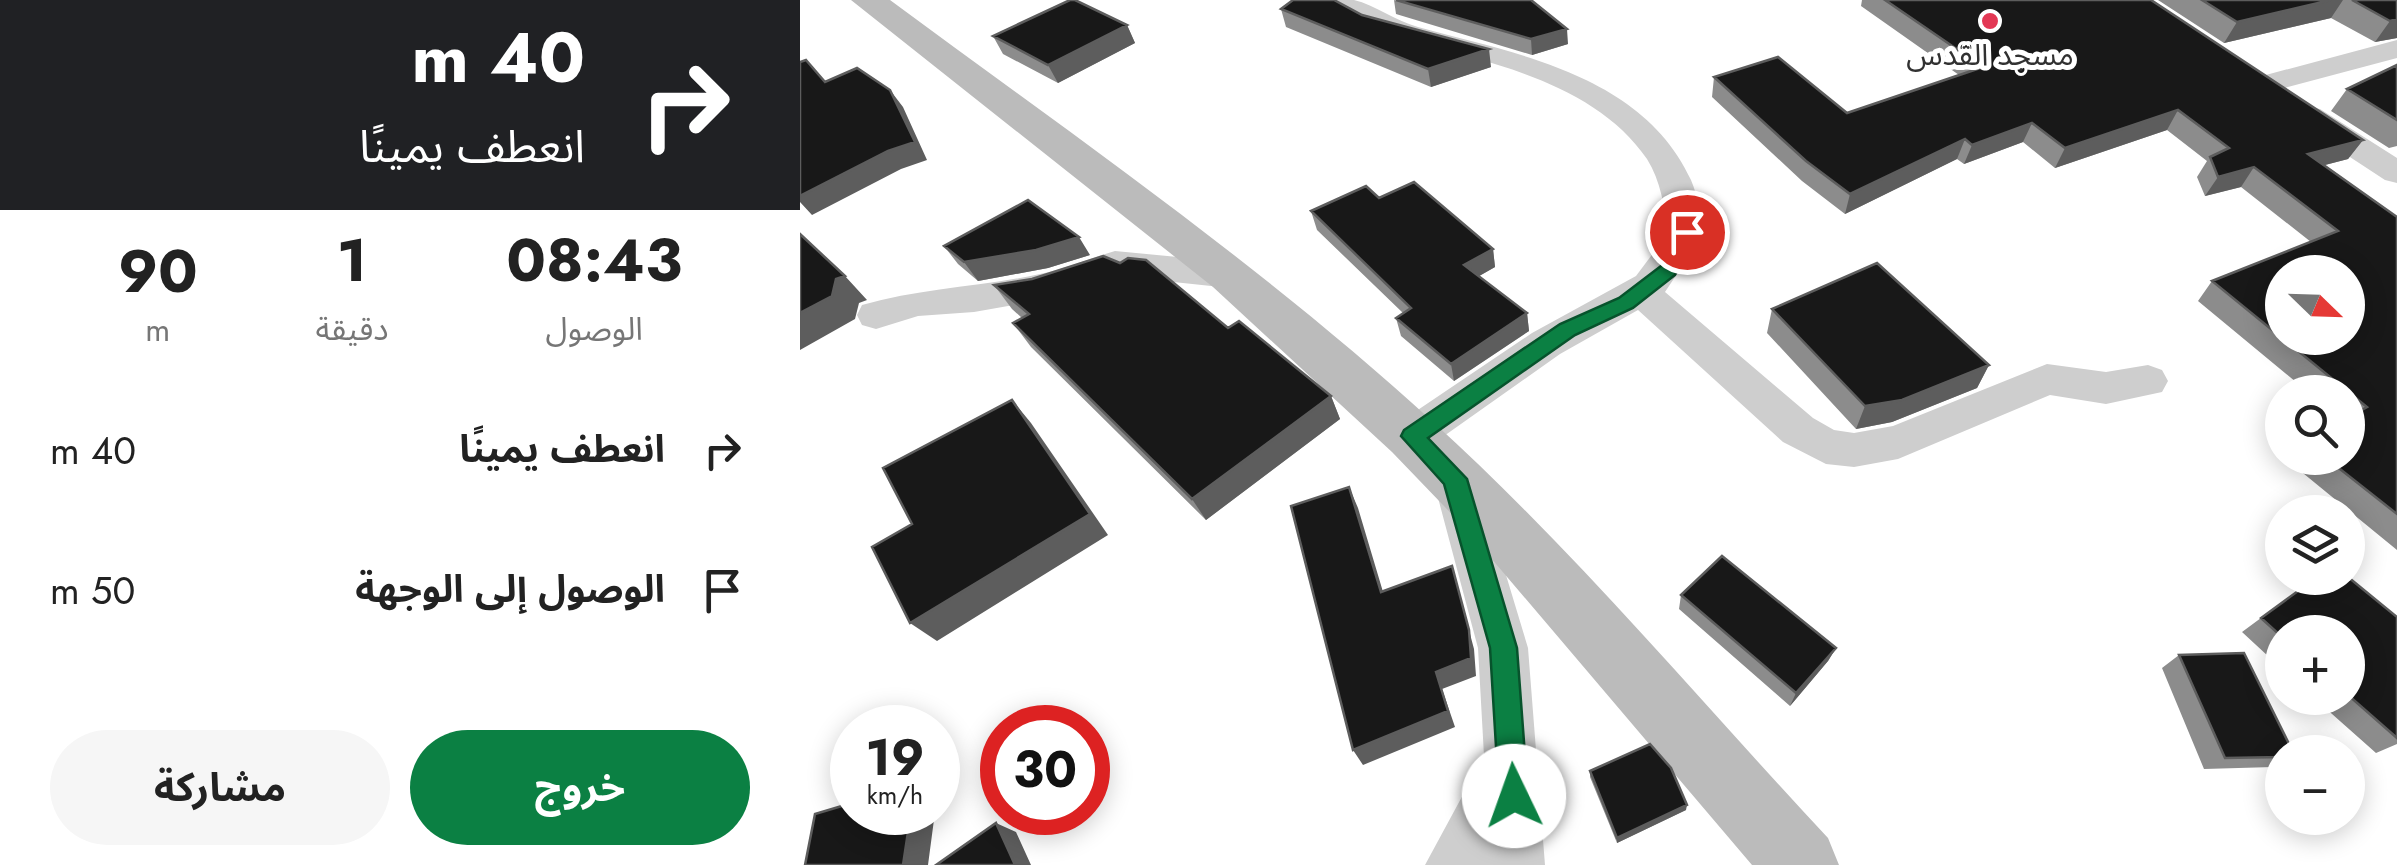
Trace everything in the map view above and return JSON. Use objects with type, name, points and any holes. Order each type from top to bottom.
[{"type":"main road","points":[[868,0],[1230,275],[1412,436],[1801,865]]},
{"type":"street","points":[[1337,0],[1404,34],[1489,52],[1559,78],[1630,119],[1673,176],[1687,232],[1668,270],[1641,292],[1568,330],[1412,436]]},
{"type":"street","points":[[2262,85],[2397,49]]},
{"type":"street","points":[[2230,64],[2397,174]]},
{"type":"street","points":[[876,315],[918,303],[974,300],[1048,286],[1115,263],[1230,275]]},
{"type":"street","points":[[1641,292],[1798,430],[1826,447],[1854,450],[1898,442],[2048,380],[2106,388],[2148,381]]},
{"type":"street","points":[[1455,479],[1503,648],[1516,865]]},
{"type":"street","points":[[1454,865],[1512,761]]},
{"type":"building","points":[[1070,0],[1127,25],[1048,65],[993,36]]},
{"type":"building","points":[[1293,0],[1334,0],[1362,15],[1489,49],[1428,69],[1281,9]]},
{"type":"building","points":[[1396,0],[1531,0],[1567,29],[1531,39]]},
{"type":"building","points":[[1885,0],[2151,0],[2363,140],[2308,154],[2397,217],[2397,514],[2348,475],[2365,475],[2365,375],[2328,375],[2303,355],[2365,355],[2365,255],[2278,255],[2338,231],[2254,167],[2218,177],[2210,157],[2229,148],[2178,110],[2065,148],[2032,123],[1972,145],[1965,139],[1850,194],[1806,161],[1714,77],[1778,57],[1847,113],[1983,67]]},
{"type":"building","points":[[2202,0],[2331,0],[2237,22]]},
{"type":"building","points":[[2352,0],[2397,0],[2397,19],[2390,21]]},
{"type":"building","points":[[806,60],[825,82],[857,68],[890,90],[915,142],[888,151],[800,196],[800,62]]},
{"type":"building","points":[[2397,65],[2397,120],[2347,89]]},
{"type":"building","points":[[1414,182],[1493,249],[1464,265],[1527,313],[1451,364],[1396,318],[1411,308],[1311,211],[1366,186],[1379,198]]},
{"type":"building","points":[[1028,200],[1079,237],[1036,250],[964,262],[944,246]]},
{"type":"building","points":[[800,234],[845,276],[836,279],[832,296],[800,313]]},
{"type":"building","points":[[1103,256],[1120,263],[1128,258],[1146,260],[1228,328],[1239,321],[1331,396],[1192,499],[1013,323],[1029,314],[994,285],[1032,279]]},
{"type":"building","points":[[2265,260],[2265,324],[2212,281]]},
{"type":"building","points":[[1877,263],[1989,365],[1902,400],[1865,406],[1772,309]]},
{"type":"building","points":[[1012,400],[1090,514],[910,623],[872,547],[912,524],[883,468]]},
{"type":"building","points":[[1349,487],[1381,592],[1452,566],[1469,630],[1471,658],[1436,672],[1448,711],[1353,750],[1291,506]]},
{"type":"building","points":[[1722,556],[1836,648],[1796,693],[1681,595]]},
{"type":"building","points":[[2365,591],[2397,617],[2397,738],[2365,710],[2365,615],[2265,615],[2293,595],[2365,595]]},
{"type":"building","points":[[2244,653],[2265,695],[2265,715],[2275,715],[2285,735],[2265,735],[2265,757],[2225,758],[2179,655]]},
{"type":"building","points":[[1650,744],[1671,768],[1687,805],[1617,838],[1590,771]]},
{"type":"building","points":[[830,810],[830,835],[908,835],[903,865],[805,865],[815,814]]},
{"type":"building","points":[[980,834],[1001,835],[1015,865],[936,865]]},
{"type":"place","name":"مسجد القدس","points":[[1990,21]]},
{"type":"route","points":[[1514,796],[1503,648],[1455,479],[1412,436],[1568,330],[1626,303],[1668,270],[1687,232]]}]
